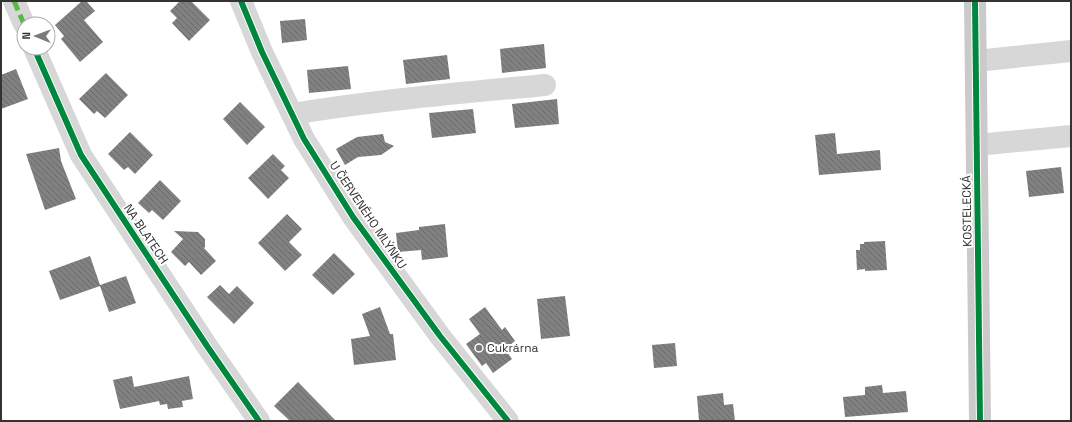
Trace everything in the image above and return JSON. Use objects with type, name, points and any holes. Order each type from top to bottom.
[{"type":"main road","name":"KOSTELECKÁ","points":[[976,1],[980,421]]},
{"type":"street","points":[[14,1],[21,16]]},
{"type":"street","name":"U ČERVENÉHO MLÝNKU","points":[[241,1],[262,52],[304,139],[354,217],[440,336],[508,421]]},
{"type":"street","points":[[976,61],[1071,51]]},
{"type":"street","name":"NA BLATECH","points":[[38,56],[81,155],[207,346],[259,421]]},
{"type":"street","points":[[292,114],[376,102],[545,85]]},
{"type":"street","points":[[977,145],[1071,136]]},
{"type":"building","points":[[82,1],[86,1],[95,11],[84,20],[103,42],[80,62],[61,39],[64,36],[56,24]]},
{"type":"building","points":[[180,1],[191,1],[210,20],[189,41],[172,23],[177,18],[170,11]]},
{"type":"building","points":[[305,19],[307,40],[282,43],[280,21]]},
{"type":"building","points":[[544,44],[546,68],[502,73],[500,49]]},
{"type":"building","points":[[447,55],[450,79],[406,84],[403,60]]},
{"type":"building","points":[[348,66],[351,89],[309,93],[307,70]]},
{"type":"building","points":[[16,69],[28,99],[1,109],[1,75]]},
{"type":"building","points":[[106,73],[128,95],[105,118],[97,111],[94,114],[79,99]]},
{"type":"building","points":[[557,99],[559,124],[515,128],[512,104]]},
{"type":"building","points":[[240,102],[265,127],[247,145],[223,119]]},
{"type":"building","points":[[473,109],[476,133],[432,138],[429,113]]},
{"type":"building","points":[[130,132],[153,155],[135,174],[128,167],[124,170],[108,154]]},
{"type":"building","points":[[835,133],[837,154],[880,150],[881,170],[819,175],[815,135]]},
{"type":"building","points":[[383,134],[385,142],[394,146],[381,155],[358,157],[345,165],[336,149],[357,137]]},
{"type":"building","points":[[59,148],[61,161],[76,199],[45,210],[26,154]]},
{"type":"building","points":[[273,154],[285,166],[281,170],[289,178],[268,199],[248,178]]},
{"type":"building","points":[[1061,167],[1064,193],[1029,197],[1026,171]]},
{"type":"building","points":[[160,180],[181,201],[163,220],[152,210],[149,213],[138,203]]},
{"type":"building","points":[[287,214],[302,229],[289,242],[302,255],[285,271],[258,243]]},
{"type":"building","points":[[445,224],[448,257],[422,260],[421,250],[398,252],[396,233],[419,230],[419,227]]},
{"type":"building","points":[[174,231],[198,232],[205,239],[204,248],[216,261],[201,275],[189,262],[185,266],[171,252],[183,239]]},
{"type":"building","points":[[885,241],[887,270],[857,270],[856,250],[860,250],[860,244],[864,244],[864,242]]},
{"type":"building","points":[[334,253],[355,274],[333,295],[312,275]]},
{"type":"building","points":[[90,256],[100,285],[126,276],[136,303],[109,312],[100,286],[60,300],[49,271]]},
{"type":"building","points":[[220,285],[229,294],[237,286],[254,303],[234,324],[207,297]]},
{"type":"building","points":[[565,296],[570,336],[541,339],[537,299]]},
{"type":"building","points":[[380,307],[390,334],[393,334],[396,360],[354,365],[351,339],[370,336],[362,314]]},
{"type":"building","points":[[485,307],[502,330],[505,327],[515,341],[505,349],[512,359],[493,373],[486,363],[482,366],[466,344],[480,334],[469,319]]},
{"type":"building","points":[[675,343],[677,366],[654,368],[652,345]]},
{"type":"building","points":[[132,376],[134,387],[189,376],[193,399],[182,401],[183,407],[168,409],[167,404],[160,405],[159,401],[120,409],[113,380]]},
{"type":"building","points":[[298,382],[336,421],[290,421],[274,406]]},
{"type":"building","points":[[882,385],[883,393],[906,391],[908,412],[845,417],[843,397],[865,395],[865,387]]},
{"type":"building","points":[[723,393],[724,405],[733,404],[735,421],[699,421],[697,396]]},
{"type":"marked path","points":[[14,1],[21,16]]},
{"type":"cycle path","points":[[241,1],[262,52],[304,139],[353,217],[440,336],[508,421]]},
{"type":"cycle path","points":[[975,1],[980,421]]},
{"type":"cycle path","points":[[38,56],[81,155],[207,346],[259,421]]},
{"type":"place","name":"Cukrárna","points":[[479,348]]}]
